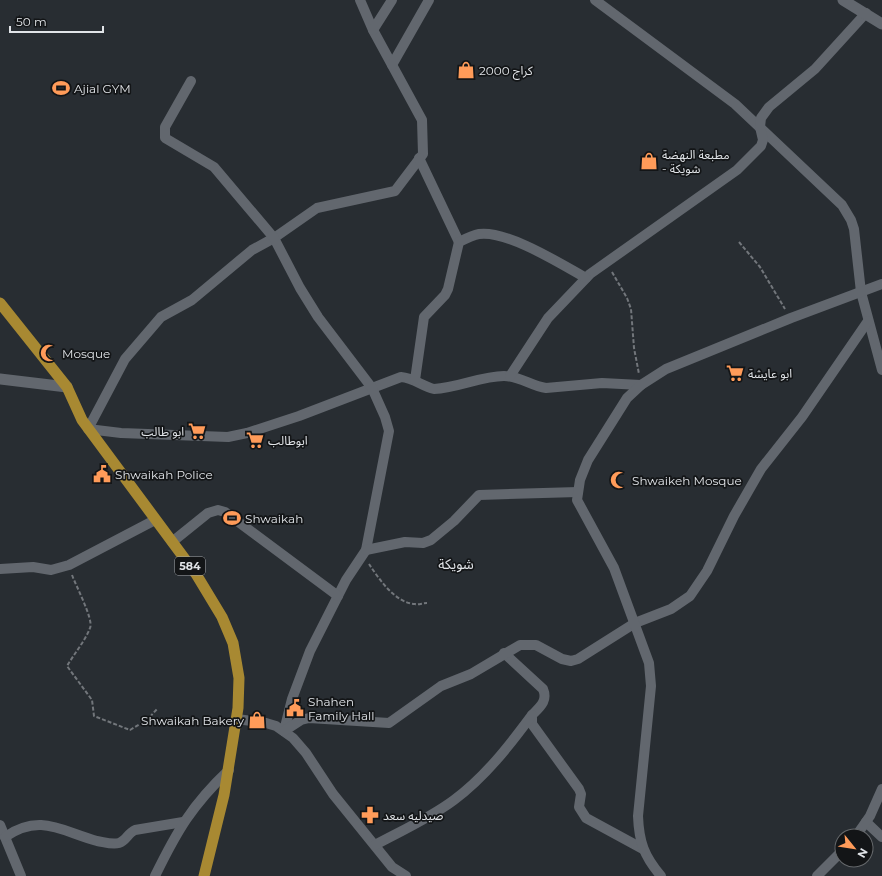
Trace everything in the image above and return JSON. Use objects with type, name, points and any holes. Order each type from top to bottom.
[{"type":"main road","name":"584","points":[[0,303],[67,387],[82,420],[88,429],[196,574],[218,610],[233,643],[239,678],[237,719],[219,819],[204,876]]},
{"type":"street","points":[[360,0],[373,30],[422,120],[422,154],[395,191],[317,208],[274,238],[252,250],[192,300],[161,318],[125,359],[88,429],[121,433],[228,437],[247,433],[291,418],[401,377],[415,380],[427,387],[440,389],[502,376],[518,378],[537,387],[546,388],[602,383],[641,385]]},
{"type":"street","points":[[373,30],[392,0]]},
{"type":"street","points":[[392,65],[429,0]]},
{"type":"street","points":[[595,0],[735,104],[836,199],[847,212],[854,229],[861,292],[882,370]]},
{"type":"street","points":[[844,0],[882,24]]},
{"type":"street","points":[[510,376],[548,318],[586,278],[737,170],[760,146],[763,140],[760,127],[761,118],[768,107],[815,69],[866,13]]},
{"type":"street","points":[[191,81],[165,127],[165,138],[214,167],[274,238],[300,288],[318,317],[372,388],[385,417],[388,431],[364,553],[318,633],[300,675],[284,731]]},
{"type":"street","points":[[415,380],[424,317],[445,295],[448,289],[459,242],[419,158]]},
{"type":"street","points":[[459,242],[479,234],[499,236],[558,262],[586,278]]},
{"type":"street","points":[[661,876],[643,850],[638,833],[638,816],[651,686],[649,663],[614,568],[577,500],[580,480],[588,460],[627,398],[641,385],[666,369],[791,318],[882,284]]},
{"type":"street","points":[[284,731],[301,720],[308,718],[389,723],[441,686],[471,674],[504,653],[520,645],[536,644],[562,659],[571,661],[578,659],[635,623],[671,609],[690,596],[707,571],[734,516],[761,469],[802,417],[868,321]]},
{"type":"street","points":[[0,379],[67,387]]},
{"type":"street","points":[[364,553],[405,542],[423,543],[431,540],[454,521],[479,495],[578,492]]},
{"type":"street","points":[[172,542],[208,512],[218,510],[225,512],[338,596]]},
{"type":"street","points":[[0,569],[33,567],[51,570],[69,565],[155,520]]},
{"type":"street","points":[[375,845],[439,810],[468,789],[497,759],[544,702],[546,695],[543,689],[504,653]]},
{"type":"street","points":[[532,715],[532,724],[579,789],[581,812],[586,818],[643,850]]},
{"type":"street","points":[[237,719],[266,722],[284,731],[301,746],[333,794],[392,867],[406,876]]},
{"type":"street","points":[[155,876],[183,822],[199,800],[229,770]]},
{"type":"street","points":[[862,828],[882,788]]},
{"type":"street","points":[[5,837],[21,828],[39,824],[49,825],[85,837],[116,844],[123,840],[130,832],[135,830],[183,822]]},
{"type":"street","points":[[866,822],[882,837]]},
{"type":"street","points":[[0,825],[21,876]]},
{"type":"street","points":[[817,876],[834,859]]},
{"type":"path","points":[[739,242],[760,267],[791,318]]},
{"type":"path","points":[[607,262],[627,298],[631,309],[634,348],[641,385]]},
{"type":"path","points":[[364,553],[379,579],[398,598],[414,604],[427,603]]},
{"type":"path","points":[[69,565],[76,590],[90,616],[91,627],[67,666],[92,700],[94,716],[130,730],[147,720],[158,708]]},
{"type":"place","name":"كراج 2000","points":[[466,70]]},
{"type":"place","name":"Ajial GYM","points":[[61,88]]},
{"type":"place","name":"مطبعة النهضة - شويكة","points":[[649,161]]},
{"type":"place","name":"Mosque","points":[[49,353]]},
{"type":"place","name":"ابو عايشة","points":[[735,373]]},
{"type":"place","name":"ابو طالب","points":[[197,431]]},
{"type":"place","name":"ابوطالب","points":[[255,440]]},
{"type":"place","name":"Shwaikah Police","points":[[102,474]]},
{"type":"place","name":"Shwaikeh Mosque","points":[[619,480]]},
{"type":"place","name":"Shwaikah","points":[[232,518]]},
{"type":"place","name":"Shahen Family Hall","points":[[295,708]]},
{"type":"place","name":"Shwaikah Bakery","points":[[257,720]]},
{"type":"place","name":"صيدليه سعد","points":[[370,815]]},
{"type":"district","name":"شويكة","points":[[456,564]]}]
